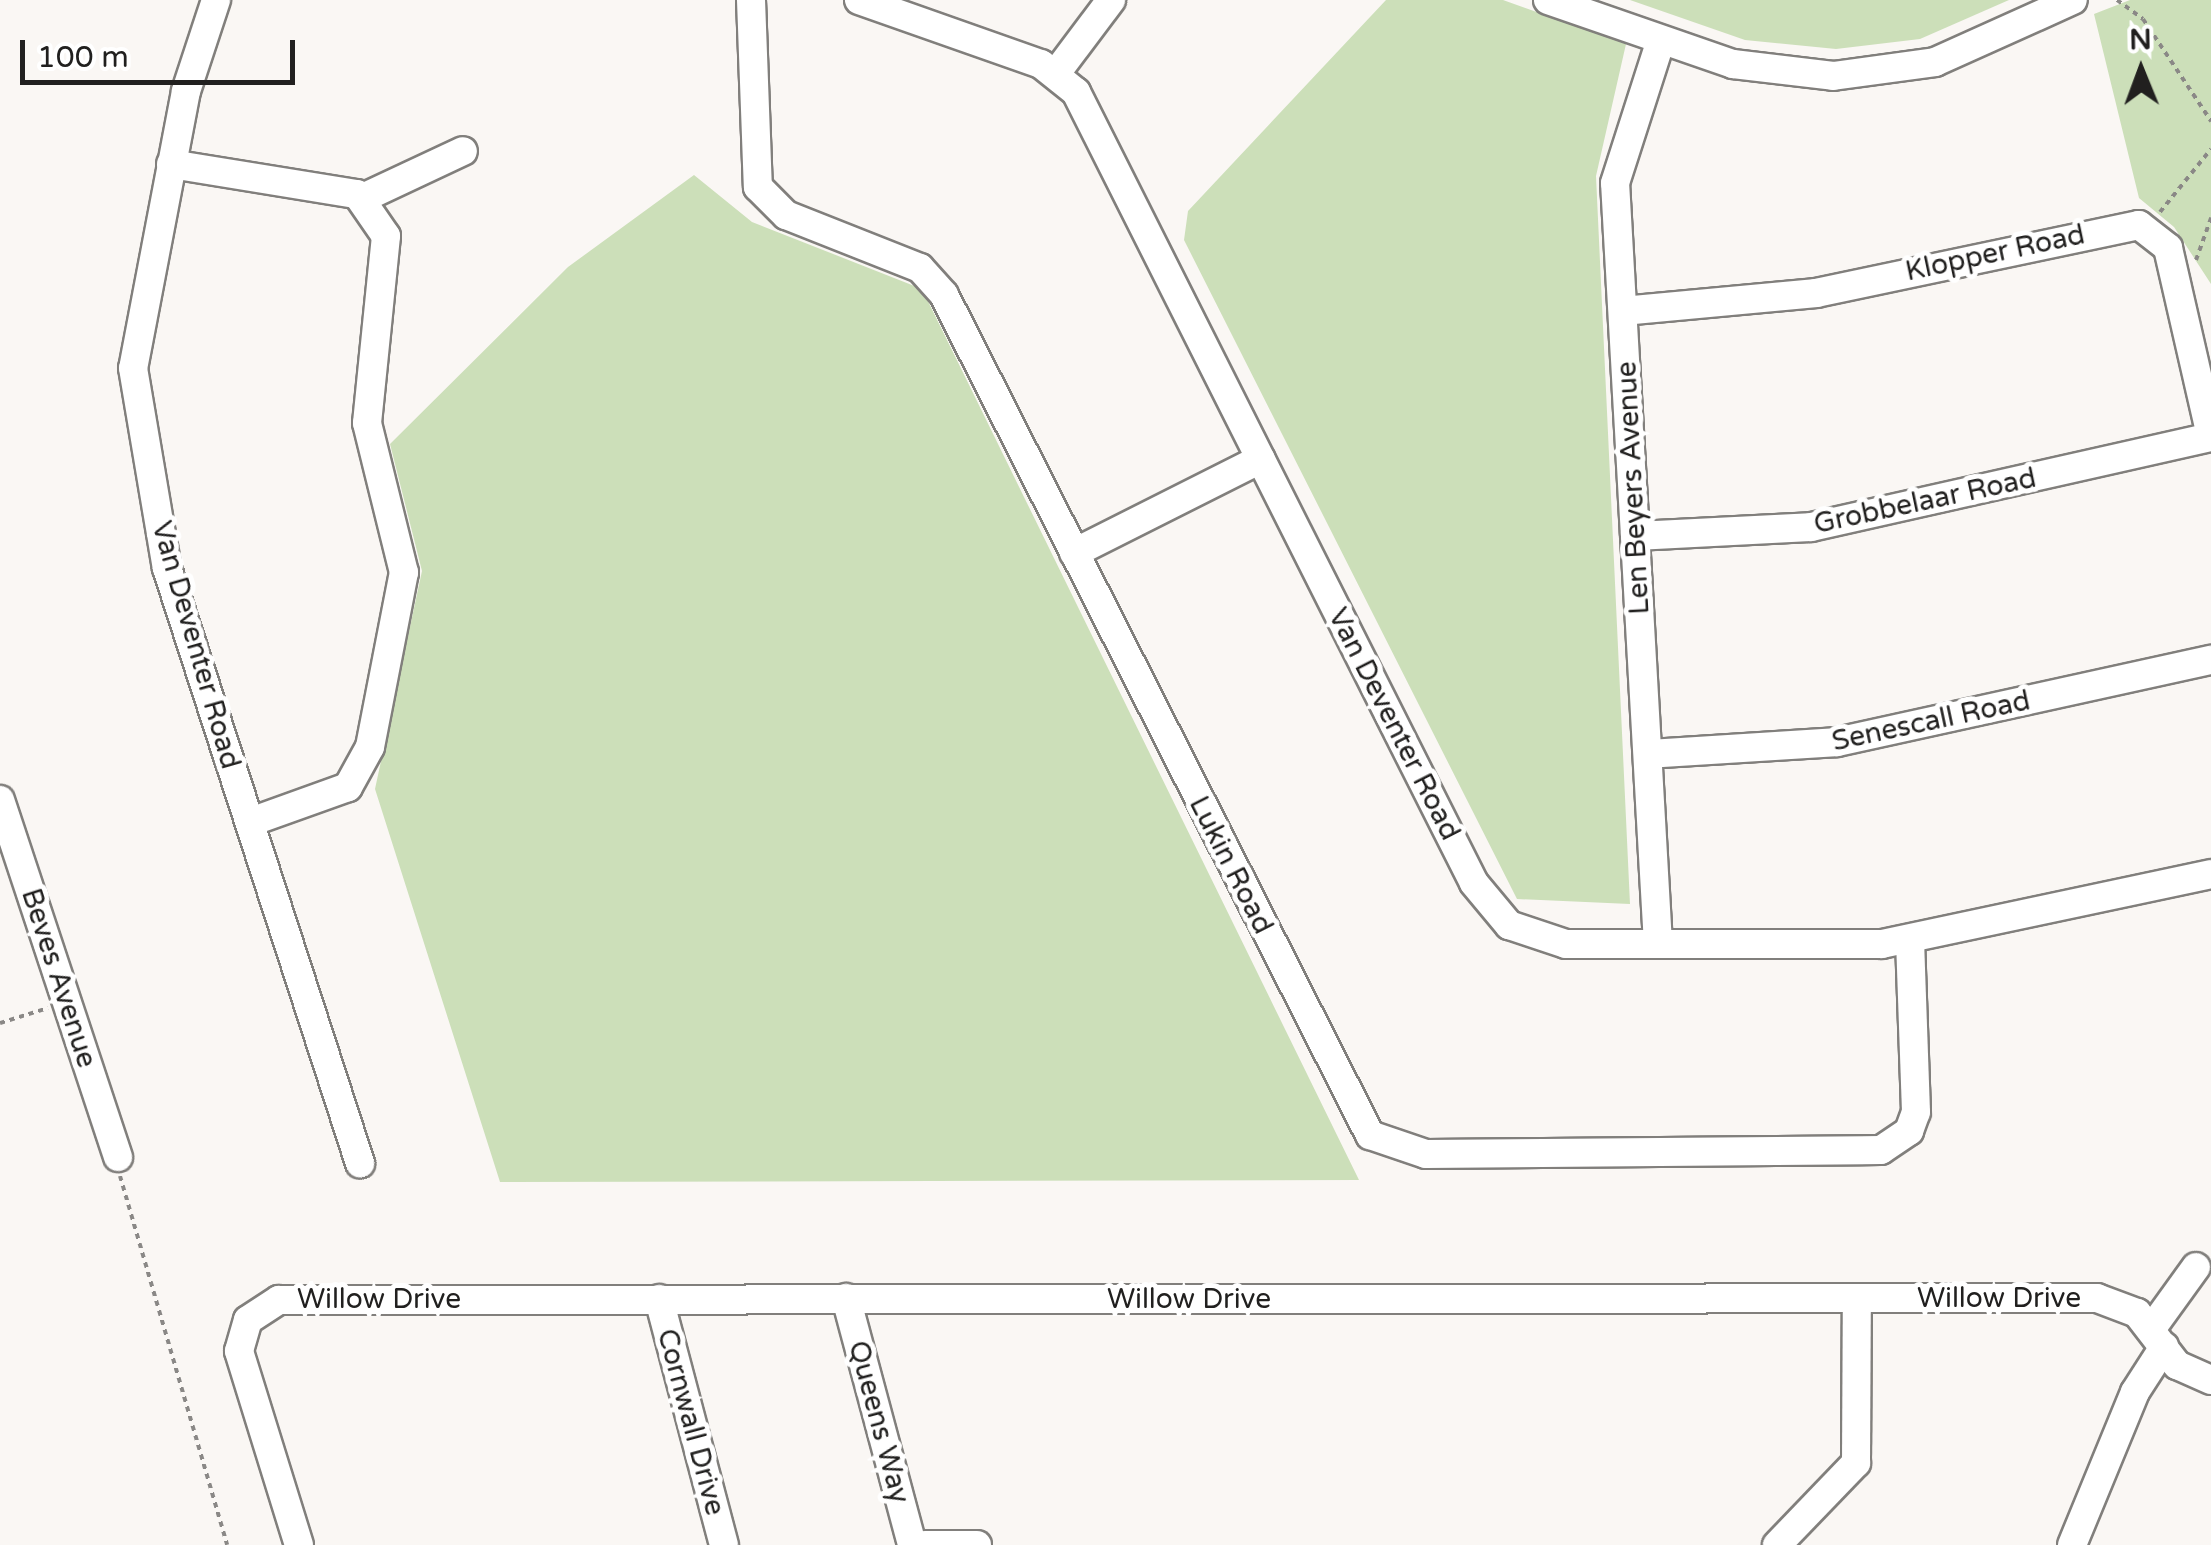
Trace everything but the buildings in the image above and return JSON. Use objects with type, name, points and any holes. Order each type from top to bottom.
[{"type":"street","name":"Van Deventer Road","points":[[216,0],[171,164],[133,368],[164,556],[360,1163]]},
{"type":"street","name":"Lukin Road","points":[[751,0],[758,187],[786,215],[905,260],[934,281],[1354,1112],[1394,1150],[1881,1150],[1909,1131],[1916,1112],[1910,939]]},
{"type":"street","points":[[859,0],[1056,72],[1112,0]]},
{"type":"street","points":[[1548,0],[1661,40],[1768,70],[1879,74],[1951,56],[2072,0]]},
{"type":"street","name":"Len Beyers Avenue","points":[[1658,944],[1616,172],[1661,40]]},
{"type":"street","name":"Van Deventer Road","points":[[1056,72],[1081,101],[1494,912],[1544,942],[1910,939],[2211,874]]},
{"type":"street","points":[[171,164],[365,197],[463,152]]},
{"type":"street","points":[[250,822],[338,793],[358,777],[402,591],[402,539],[367,423],[386,246],[365,197]]},
{"type":"street","name":"Klopper Road","points":[[1622,311],[1816,292],[2110,228],[2147,228]]},
{"type":"street","points":[[2147,228],[2168,248],[2211,437]]},
{"type":"street","name":"Grobbelaar Road","points":[[1635,536],[1811,526],[2211,437]]},
{"type":"street","points":[[1074,554],[1261,459]]},
{"type":"street","name":"Senescall Road","points":[[1648,754],[1836,742],[2211,660]]},
{"type":"street","name":"Beves Avenue","points":[[0,800],[118,1156]]},
{"type":"street","points":[[2072,1545],[2158,1337],[2196,1267]]},
{"type":"street","name":"Queens Way","points":[[846,1298],[912,1545]]},
{"type":"street","points":[[1776,1545],[1856,1463],[1857,1298]]},
{"type":"street","name":"Willow Drive","points":[[299,1545],[242,1365],[248,1320],[280,1300],[2097,1298],[2127,1306],[2178,1364],[2211,1380]]},
{"type":"street","name":"Cornwall Drive","points":[[658,1299],[724,1545]]},
{"type":"street","points":[[925,1545],[977,1545]]},
{"type":"path","points":[[2117,0],[2143,19],[2211,121]]},
{"type":"path","points":[[2147,228],[2211,150]]},
{"type":"path","points":[[2193,268],[2211,218]]},
{"type":"path","points":[[0,1023],[67,1002]]},
{"type":"path","points":[[118,1156],[152,1310],[216,1486],[227,1545]]},
{"type":"green space","points":[[1386,0],[1503,0],[1626,44],[1596,176],[1630,904],[1517,899],[1184,240],[1188,211]]},
{"type":"green space","points":[[1630,0],[2009,0],[1920,39],[1836,49],[1745,40]]},
{"type":"green space","points":[[2130,0],[2211,0],[2211,284],[2174,227],[2139,198],[2094,14]]},
{"type":"green space","points":[[694,175],[752,222],[922,289],[1359,1180],[500,1182],[375,789],[422,571],[390,444],[568,267]]}]
